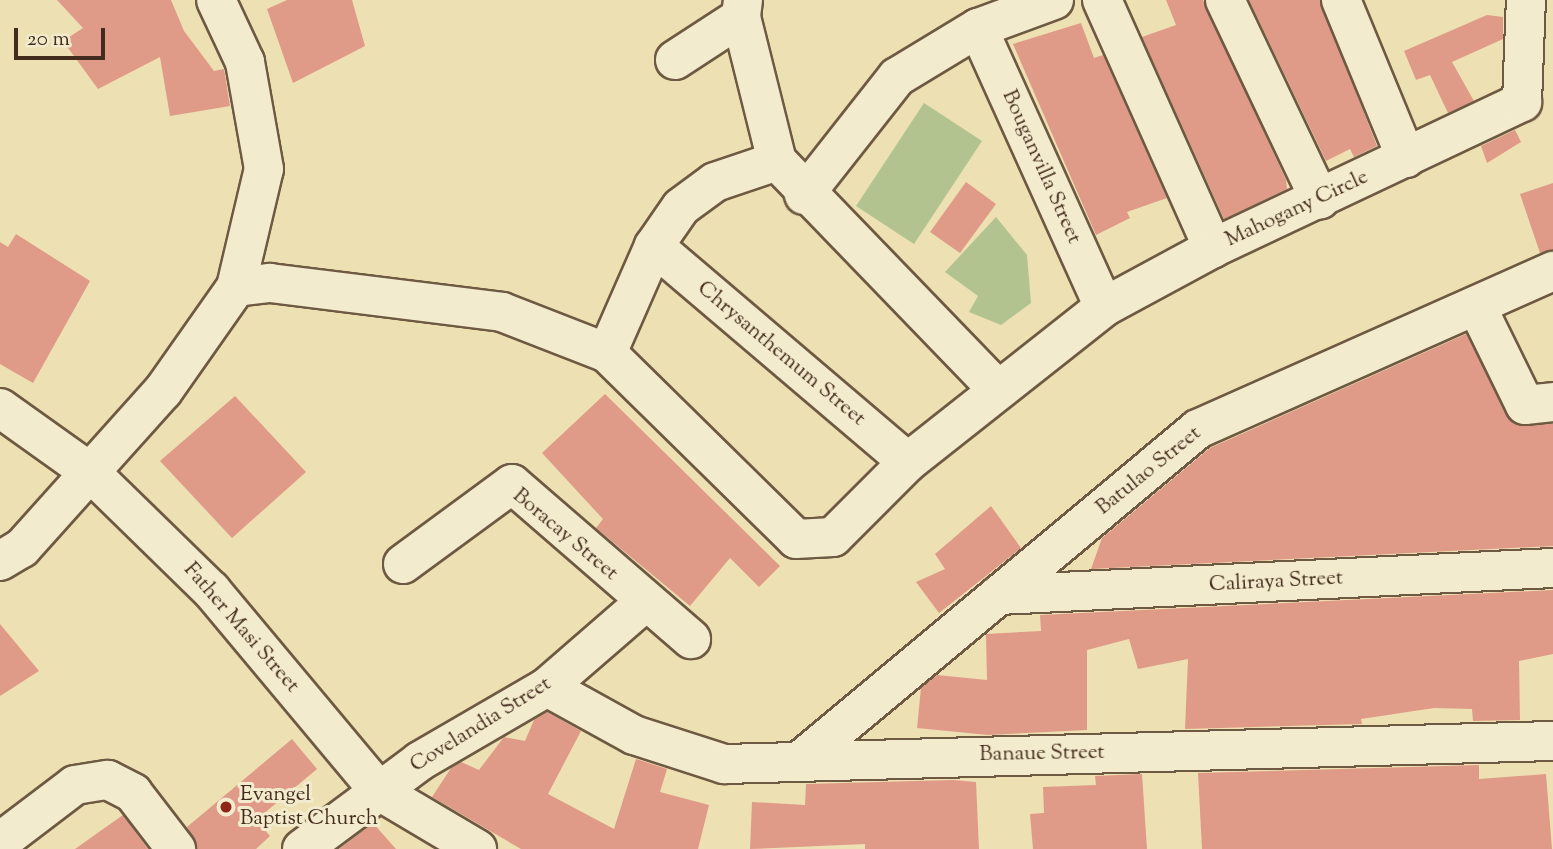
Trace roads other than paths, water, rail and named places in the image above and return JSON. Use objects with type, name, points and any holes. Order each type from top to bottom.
[{"type":"street","points":[[0,561],[22,548],[163,391],[236,288],[264,169],[245,62],[216,0]]},
{"type":"street","points":[[804,195],[897,78],[978,28],[1054,0]]},
{"type":"street","points":[[1102,0],[1213,248]]},
{"type":"street","points":[[1225,0],[1320,200]]},
{"type":"street","points":[[1341,0],[1406,158]]},
{"type":"street","name":"Mahogany Circle","points":[[607,353],[796,539],[833,537],[908,462],[1104,307],[1213,248],[1320,200],[1522,102],[1526,0]]},
{"type":"street","points":[[675,60],[742,8],[778,161],[804,195],[999,390]]},
{"type":"street","name":"Bouganvilla Street","points":[[978,28],[1104,307]]},
{"type":"street","points":[[236,288],[270,283],[502,312],[607,353],[654,246],[681,207],[715,182],[778,161]]},
{"type":"street","name":"Chrysanthemum Street","points":[[654,246],[908,462]]},
{"type":"street","name":"Batulao Street","points":[[801,760],[1198,429],[1553,271]]},
{"type":"street","points":[[1476,307],[1525,405],[1553,402]]},
{"type":"street","name":"Father Masi Street","points":[[0,408],[91,473],[211,590],[379,791],[477,849]]},
{"type":"street","name":"Boracay Street","points":[[403,564],[512,485],[645,603],[691,639]]},
{"type":"street","name":"Caliraya Street","points":[[999,595],[1553,568]]},
{"type":"street","name":"Covelandia Street","points":[[302,849],[420,761],[547,687],[645,603]]},
{"type":"street","name":"Banaue Street","points":[[547,687],[634,735],[724,764],[1553,741]]},
{"type":"street","points":[[0,842],[75,785],[108,780],[133,793],[176,849]]},
{"type":"place","name":"Evangel Baptist Church","points":[[226,807]]}]
